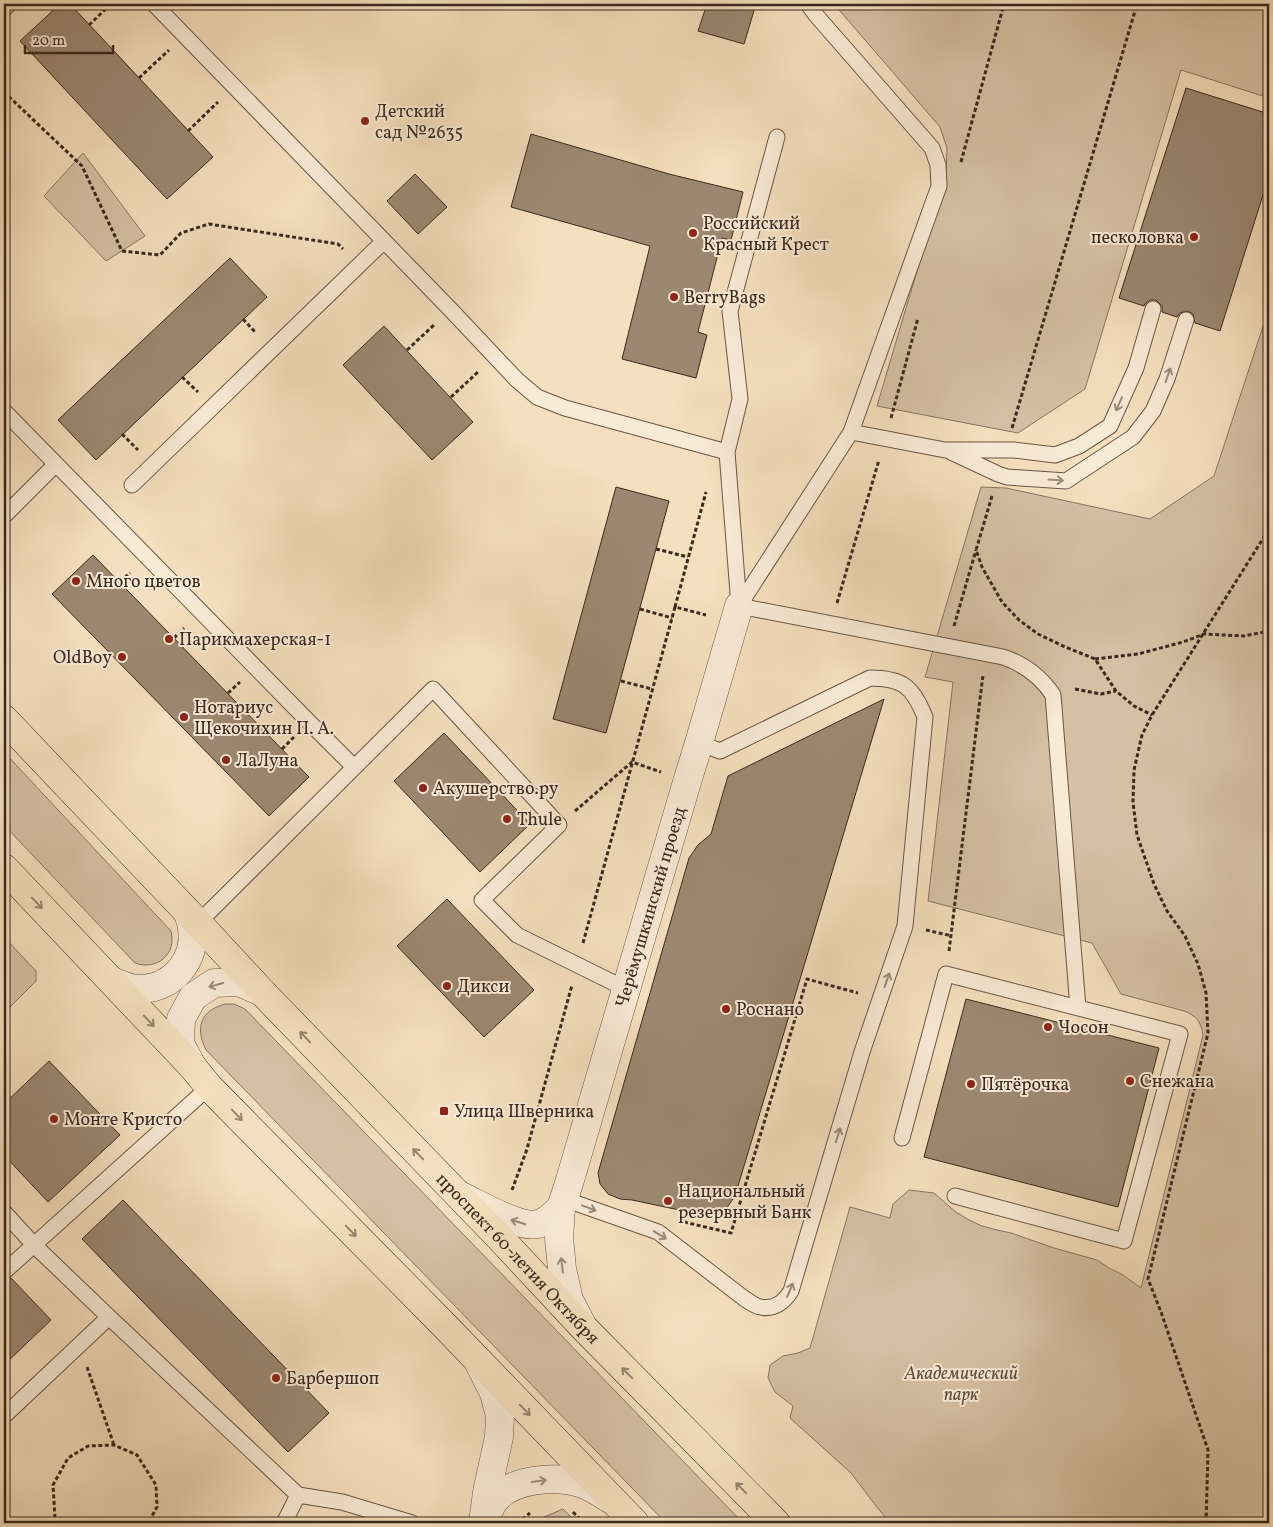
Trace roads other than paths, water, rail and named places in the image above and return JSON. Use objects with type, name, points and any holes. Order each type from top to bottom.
[{"type":"main road","name":"проспект 60-летия Октября","points":[[4,719],[583,1327],[776,1523]]},
{"type":"main road","name":"проспект 60-летия Октября","points":[[4,868],[192,1066],[209,1087],[635,1523]]},
{"type":"street","name":"Черёмушкинский проезд","points":[[583,1327],[569,1300],[562,1269],[559,1238],[562,1204],[687,782],[710,747],[736,614]]},
{"type":"street","name":"проспект 60-летия Октября","points":[[112,981],[126,987],[141,990],[156,987],[170,980],[181,971],[189,958],[193,943],[193,918]]},
{"type":"street","name":"проспект 60-летия Октября","points":[[192,1066],[180,1044],[180,1036],[181,1019],[193,997],[214,983],[239,982],[262,992]]},
{"type":"street","points":[[454,1192],[504,1217],[528,1225],[539,1224],[549,1219],[562,1204]]},
{"type":"street","points":[[477,1360],[494,1393],[500,1416],[499,1437],[487,1492],[484,1521]]},
{"type":"street","points":[[484,1521],[495,1500],[511,1487],[534,1481],[558,1478],[584,1484],[613,1500]]},
{"type":"lane","points":[[4,9],[9,4]]},
{"type":"lane","points":[[154,4],[451,310],[494,357],[537,397],[565,408],[722,451]]},
{"type":"lane","points":[[736,614],[851,432],[939,186],[938,165],[932,148],[808,4]]},
{"type":"lane","points":[[736,614],[722,451],[740,399],[730,311],[777,137]]},
{"type":"lane","points":[[132,485],[384,241]]},
{"type":"lane","points":[[851,432],[945,450],[1014,450],[1055,455],[1079,446],[1110,426],[1136,368],[1153,309]]},
{"type":"lane","points":[[945,450],[1007,477],[1066,481],[1133,438],[1153,412],[1167,379],[1186,320]]},
{"type":"lane","points":[[4,411],[354,767]]},
{"type":"lane","points":[[4,516],[56,464]]},
{"type":"lane","points":[[736,614],[948,646],[1003,657],[1014,661],[1046,684],[1053,695],[1078,1008]]},
{"type":"lane","points":[[562,1204],[658,1232],[759,1307],[776,1306],[785,1300],[791,1291],[862,1052],[905,926],[925,717],[918,700],[904,684],[887,678],[870,678],[710,747]]},
{"type":"lane","points":[[193,918],[354,767],[433,689],[559,825],[482,900],[517,935],[626,989]]},
{"type":"lane","points":[[902,1138],[946,974],[1180,1034],[1124,1241],[955,1196]]},
{"type":"lane","points":[[4,1272],[209,1087]]},
{"type":"lane","points":[[4,1212],[34,1245],[298,1496],[342,1502],[412,1523]]},
{"type":"lane","points":[[4,1416],[109,1317]]},
{"type":"lane","points":[[284,1523],[298,1496]]},
{"type":"place","name":"Детский сад №2635","points":[[365,121]]},
{"type":"place","name":"Российский Красный Крест","points":[[693,233]]},
{"type":"place","name":"песколовка","points":[[1194,237]]},
{"type":"place","name":"BerryBags","points":[[674,297]]},
{"type":"place","name":"Много цветов","points":[[76,581]]},
{"type":"place","name":"Парикмахерская-1","points":[[169,639]]},
{"type":"place","name":"OldBoy","points":[[122,657]]},
{"type":"place","name":"Нотариус Щекочихин П. А.","points":[[184,717]]},
{"type":"place","name":"ЛаЛуна","points":[[226,760]]},
{"type":"place","name":"Акушерство.ру","points":[[423,788]]},
{"type":"place","name":"Thule","points":[[507,819]]},
{"type":"place","name":"Дикси","points":[[447,986]]},
{"type":"place","name":"Роснано","points":[[726,1009]]},
{"type":"place","name":"Чосон","points":[[1048,1027]]},
{"type":"place","name":"Снежана","points":[[1130,1081]]},
{"type":"place","name":"Пятёрочка","points":[[971,1084]]},
{"type":"place","name":"Улица Шверника","points":[[444,1111]]},
{"type":"place","name":"Монте Кристо","points":[[54,1119]]},
{"type":"place","name":"Национальный резервный Банк","points":[[668,1201]]},
{"type":"place","name":"Барбершоп","points":[[276,1378]]},
{"type":"park label","name":"Академический парк","points":[[961,1384]]}]
